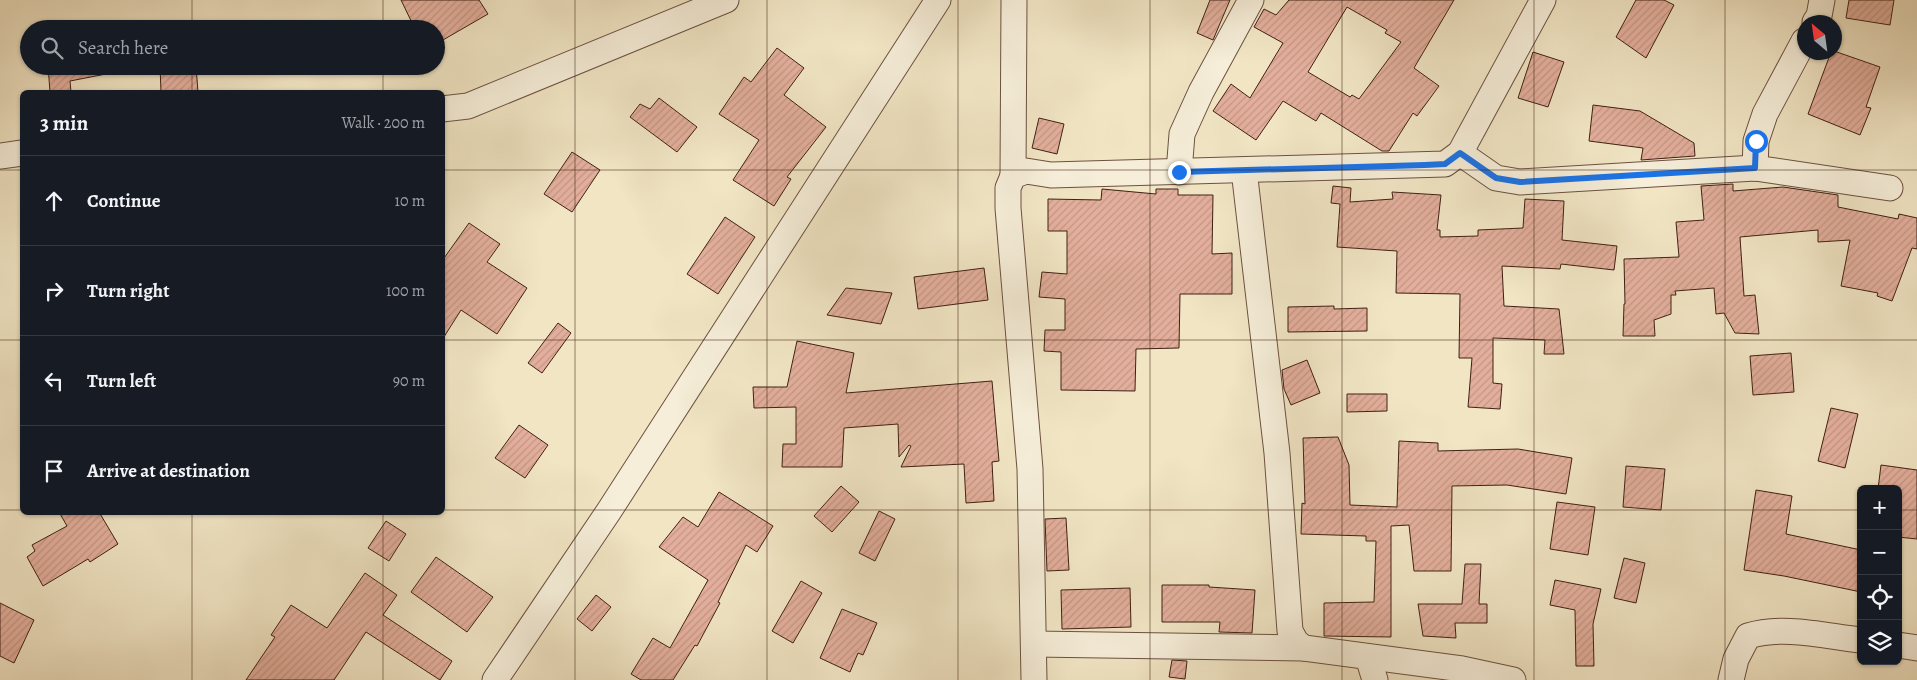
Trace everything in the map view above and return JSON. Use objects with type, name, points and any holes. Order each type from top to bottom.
[{"type":"street","points":[[445,109],[468,106],[726,0]]},
{"type":"street","points":[[495,680],[609,511],[938,0]]},
{"type":"street","points":[[1014,0],[1013,176],[1008,188],[1008,208],[1030,469],[1034,680]]},
{"type":"street","points":[[1179,172],[1182,134],[1201,92],[1251,0]]},
{"type":"street","points":[[1013,176],[1026,171],[1051,175],[1445,164],[1460,153],[1543,0]]},
{"type":"street","points":[[1819,15],[1822,0]]},
{"type":"street","points":[[1755,168],[1756,141],[1764,114],[1797,54]]},
{"type":"street","points":[[0,156],[20,153]]},
{"type":"street","points":[[1460,153],[1496,178],[1520,182],[1755,168],[1890,188]]},
{"type":"street","points":[[1244,170],[1277,453],[1290,631],[1296,642],[1304,648]]},
{"type":"street","points":[[1731,680],[1736,659],[1748,636],[1762,632],[1805,633],[1857,640]]},
{"type":"street","points":[[1034,644],[1304,648],[1462,669],[1513,680]]},
{"type":"street","points":[[1902,646],[1917,648]]},
{"type":"street","points":[[1368,656],[1375,680]]},
{"type":"building","points":[[401,0],[479,0],[488,14],[445,39],[445,20],[411,20]]},
{"type":"building","points":[[1210,0],[1230,0],[1213,40],[1197,33]]},
{"type":"building","points":[[1289,0],[1454,0],[1414,68],[1439,86],[1417,116],[1413,113],[1389,151],[1382,151],[1321,113],[1316,121],[1283,101],[1256,140],[1213,111],[1231,84],[1250,98],[1283,43],[1254,27],[1264,9],[1276,15]],"holes":[[[1347,7],[1387,30],[1385,33],[1401,42],[1359,99],[1352,95],[1350,97],[1308,72]]]},
{"type":"building","points":[[1636,0],[1664,0],[1674,5],[1646,58],[1616,37]]},
{"type":"building","points":[[1849,0],[1894,0],[1890,25],[1846,18]]},
{"type":"building","points":[[777,48],[804,68],[784,95],[826,127],[787,177],[791,179],[774,206],[733,180],[759,140],[719,114],[744,77],[751,82]]},
{"type":"building","points":[[1533,52],[1564,62],[1548,107],[1518,98]]},
{"type":"building","points":[[1842,54],[1880,67],[1866,107],[1871,108],[1860,135],[1808,114],[1828,60],[1842,60]]},
{"type":"building","points":[[49,75],[101,75],[70,81],[71,90],[50,90]]},
{"type":"building","points":[[160,75],[197,75],[198,90],[161,90]]},
{"type":"building","points":[[659,98],[697,127],[677,152],[630,117],[640,104],[650,109]]},
{"type":"building","points":[[1593,105],[1640,111],[1694,143],[1695,156],[1641,160],[1643,148],[1589,141]]},
{"type":"building","points":[[1039,118],[1064,124],[1057,154],[1032,148]]},
{"type":"building","points":[[572,152],[600,170],[572,212],[544,194]]},
{"type":"building","points":[[1733,184],[1733,191],[1783,187],[1838,195],[1838,207],[1898,219],[1899,214],[1917,218],[1917,249],[1912,248],[1892,301],[1877,296],[1878,293],[1841,286],[1850,240],[1818,242],[1818,230],[1740,237],[1744,296],[1755,295],[1759,334],[1735,333],[1724,313],[1716,314],[1714,288],[1675,291],[1676,295],[1671,295],[1671,314],[1654,320],[1655,336],[1623,336],[1625,304],[1624,259],[1679,257],[1676,222],[1704,220],[1701,186]]},
{"type":"building","points":[[1333,186],[1351,188],[1350,202],[1393,199],[1392,192],[1441,195],[1437,230],[1440,230],[1440,237],[1478,236],[1478,230],[1523,228],[1525,199],[1564,201],[1562,240],[1617,246],[1614,270],[1561,264],[1560,269],[1502,266],[1504,306],[1559,309],[1564,354],[1544,354],[1545,340],[1493,338],[1493,383],[1502,384],[1500,409],[1468,407],[1472,358],[1459,358],[1460,294],[1396,293],[1397,251],[1337,247],[1340,204],[1331,203]]},
{"type":"building","points":[[1102,189],[1156,194],[1156,189],[1178,189],[1178,195],[1213,195],[1212,254],[1232,253],[1232,294],[1180,294],[1179,348],[1136,349],[1135,391],[1061,390],[1061,352],[1044,351],[1045,330],[1065,330],[1065,299],[1039,297],[1042,272],[1067,274],[1067,231],[1048,231],[1048,199],[1101,200]]},
{"type":"building","points":[[725,217],[755,237],[718,294],[687,274]]},
{"type":"building","points":[[469,223],[500,244],[487,262],[527,288],[497,334],[461,310],[445,335],[445,257]]},
{"type":"building","points":[[984,268],[988,300],[918,309],[914,277]]},
{"type":"building","points":[[846,288],[892,293],[881,324],[827,315]]},
{"type":"building","points":[[1334,306],[1334,309],[1367,308],[1367,331],[1288,332],[1288,307]]},
{"type":"building","points":[[558,323],[571,333],[542,373],[528,363]]},
{"type":"building","points":[[797,341],[854,353],[846,393],[992,381],[999,461],[992,462],[994,501],[966,503],[964,464],[901,467],[911,446],[909,445],[899,457],[898,424],[844,428],[842,467],[782,467],[783,444],[796,444],[796,407],[754,408],[753,387],[787,387]]},
{"type":"building","points":[[1791,353],[1794,392],[1753,395],[1750,356]]},
{"type":"building","points":[[1307,360],[1320,393],[1291,405],[1284,389],[1282,370]]},
{"type":"building","points":[[1347,394],[1387,394],[1387,411],[1347,412]]},
{"type":"building","points":[[1831,408],[1858,414],[1845,468],[1818,461]]},
{"type":"building","points":[[519,425],[548,445],[525,478],[495,458]]},
{"type":"building","points":[[1338,437],[1349,465],[1350,505],[1397,507],[1399,441],[1438,443],[1438,451],[1518,449],[1572,458],[1566,494],[1507,485],[1452,486],[1451,571],[1414,571],[1409,525],[1391,526],[1391,637],[1324,636],[1324,603],[1374,602],[1376,541],[1366,541],[1366,536],[1301,534],[1302,503],[1305,504],[1303,438]]},
{"type":"building","points":[[1881,465],[1917,470],[1917,539],[1902,537],[1902,485],[1878,485]]},
{"type":"building","points":[[1626,466],[1665,469],[1661,510],[1623,507]]},
{"type":"building","points":[[841,486],[859,502],[832,532],[814,516]]},
{"type":"building","points":[[1756,490],[1792,496],[1786,534],[1857,549],[1857,591],[1784,576],[1744,570]]},
{"type":"building","points":[[719,492],[773,526],[757,552],[746,545],[718,602],[720,603],[697,646],[695,645],[673,680],[641,680],[631,674],[653,638],[670,648],[708,580],[659,547],[683,517],[698,527]]},
{"type":"building","points":[[1557,502],[1595,507],[1588,555],[1550,549]]},
{"type":"building","points":[[879,511],[895,519],[875,561],[859,553]]},
{"type":"building","points":[[61,515],[101,515],[118,544],[90,562],[88,559],[43,586],[27,557],[35,551],[32,545],[67,526]]},
{"type":"building","points":[[1066,518],[1069,570],[1047,571],[1045,519]]},
{"type":"building","points":[[386,521],[406,534],[389,561],[368,548]]},
{"type":"building","points":[[436,557],[493,597],[467,632],[411,592]]},
{"type":"building","points":[[1624,558],[1645,563],[1636,603],[1614,598]]},
{"type":"building","points":[[1465,564],[1481,564],[1479,604],[1487,604],[1487,623],[1455,623],[1456,638],[1423,636],[1418,604],[1462,604]]},
{"type":"building","points":[[365,573],[397,595],[383,615],[452,661],[440,680],[366,632],[334,680],[246,680],[275,637],[271,635],[291,605],[327,628]]},
{"type":"building","points":[[1555,580],[1601,589],[1593,624],[1594,666],[1576,666],[1575,610],[1550,605]]},
{"type":"building","points":[[801,581],[822,593],[793,643],[772,631]]},
{"type":"building","points":[[1162,585],[1209,585],[1209,587],[1255,590],[1252,633],[1219,632],[1220,622],[1162,622]]},
{"type":"building","points":[[1130,588],[1131,627],[1062,629],[1061,590]]},
{"type":"building","points":[[596,595],[611,607],[592,631],[577,619]]},
{"type":"building","points":[[0,603],[34,620],[14,663],[0,656]]},
{"type":"building","points":[[842,609],[877,623],[863,655],[858,653],[850,672],[820,658]]},
{"type":"building","points":[[1172,660],[1187,661],[1185,679],[1169,677]]},
{"type":"route","points":[[1179,172],[1445,164],[1460,153],[1496,178],[1520,182],[1755,168],[1756,141]]}]
